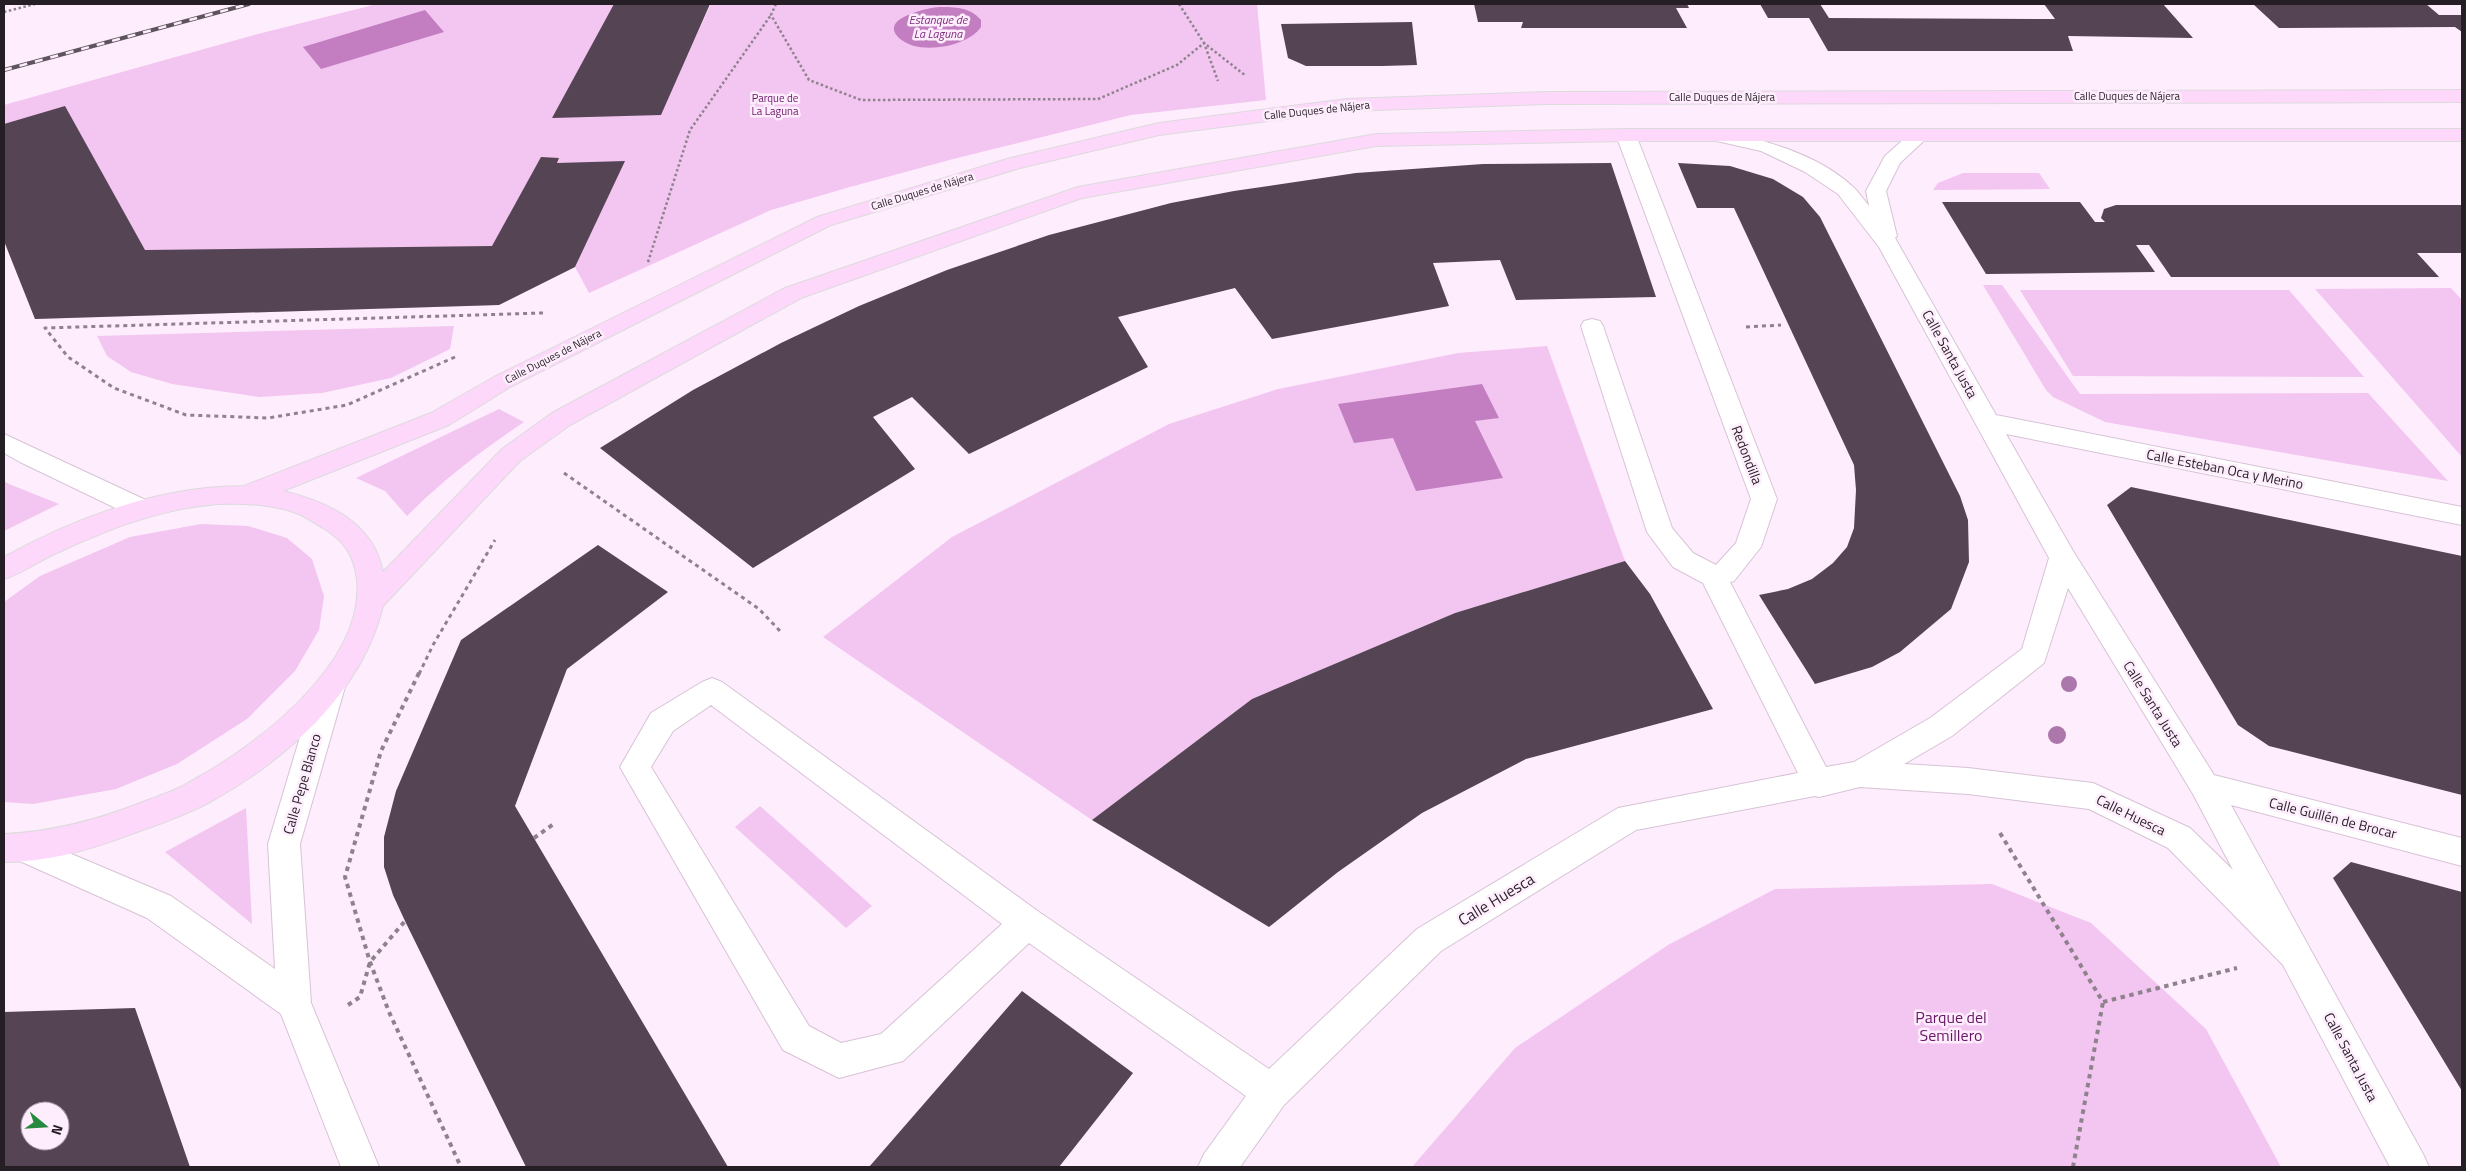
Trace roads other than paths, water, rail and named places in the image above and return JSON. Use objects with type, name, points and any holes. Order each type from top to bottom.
[{"type":"main road","name":"Calle Duques de Nájera","points":[[248,495],[440,419],[502,382],[824,221],[1014,163],[1158,129],[1347,105],[1548,98],[2462,96]]},
{"type":"main road","points":[[370,602],[511,455],[561,418],[794,294],[1078,192],[1376,140],[1626,134],[2462,135]]},
{"type":"main road","points":[[4,569],[35,550],[88,526],[141,508],[197,498],[248,495],[292,501],[328,516],[355,538],[369,567],[370,602],[364,629],[350,658],[330,687],[274,743],[199,792],[112,829],[14,848]]},
{"type":"street","name":"Redondilla","points":[[1626,134],[1764,499],[1748,547],[1724,574],[1713,576]]},
{"type":"street","name":"Calle Santa Justa","points":[[1715,135],[1767,147],[1812,168],[1845,190],[1889,245],[2063,558],[2204,785],[2410,1167]]},
{"type":"street","name":"Calle Santa Justa","points":[[1889,245],[1876,191],[1892,160],[1920,135]]},
{"type":"street","points":[[1592,326],[1646,495],[1660,532],[1683,560],[1713,576],[1819,784]]},
{"type":"street","name":"Calle Esteban Oca y Merino","points":[[1988,422],[2462,516]]},
{"type":"street","points":[[4,442],[29,456],[141,508]]},
{"type":"street","name":"Calle Huesca","points":[[1218,1167],[1272,1092],[1429,940],[1629,818],[1819,784],[1860,774],[1942,727],[2034,656],[2063,558]]},
{"type":"street","name":"Calle Pepe Blanco","points":[[330,687],[284,844],[301,1019],[360,1167]]},
{"type":"street","points":[[1027,923],[890,1049],[840,1062],[796,1038],[635,768],[662,722],[712,690],[1027,923],[1272,1092]]},
{"type":"street","name":"Calle Huesca","points":[[1860,774],[1968,781],[2093,796],[2178,838],[2295,954]]},
{"type":"street","name":"Calle Guillén de Brocar","points":[[2204,785],[2462,852]]},
{"type":"street","points":[[14,848],[160,907],[301,1019]]},
{"type":"water","name":"Estanque de La Laguna","points":[[939,7],[956,8],[972,12],[981,20],[981,27],[975,34],[965,40],[942,47],[930,48],[907,44],[894,31],[895,25],[907,15]]},
{"type":"water","points":[[425,10],[444,32],[321,69],[303,47]]},
{"type":"water","points":[[1482,384],[1499,418],[1475,421],[1503,478],[1416,491],[1393,438],[1354,443],[1338,404]]},
{"type":"railway","points":[[4,70],[249,4]]},
{"type":"park label","name":"Parque de La Laguna","points":[[775,104]]},
{"type":"park label","name":"Parque del Semillero","points":[[1951,1026]]}]
